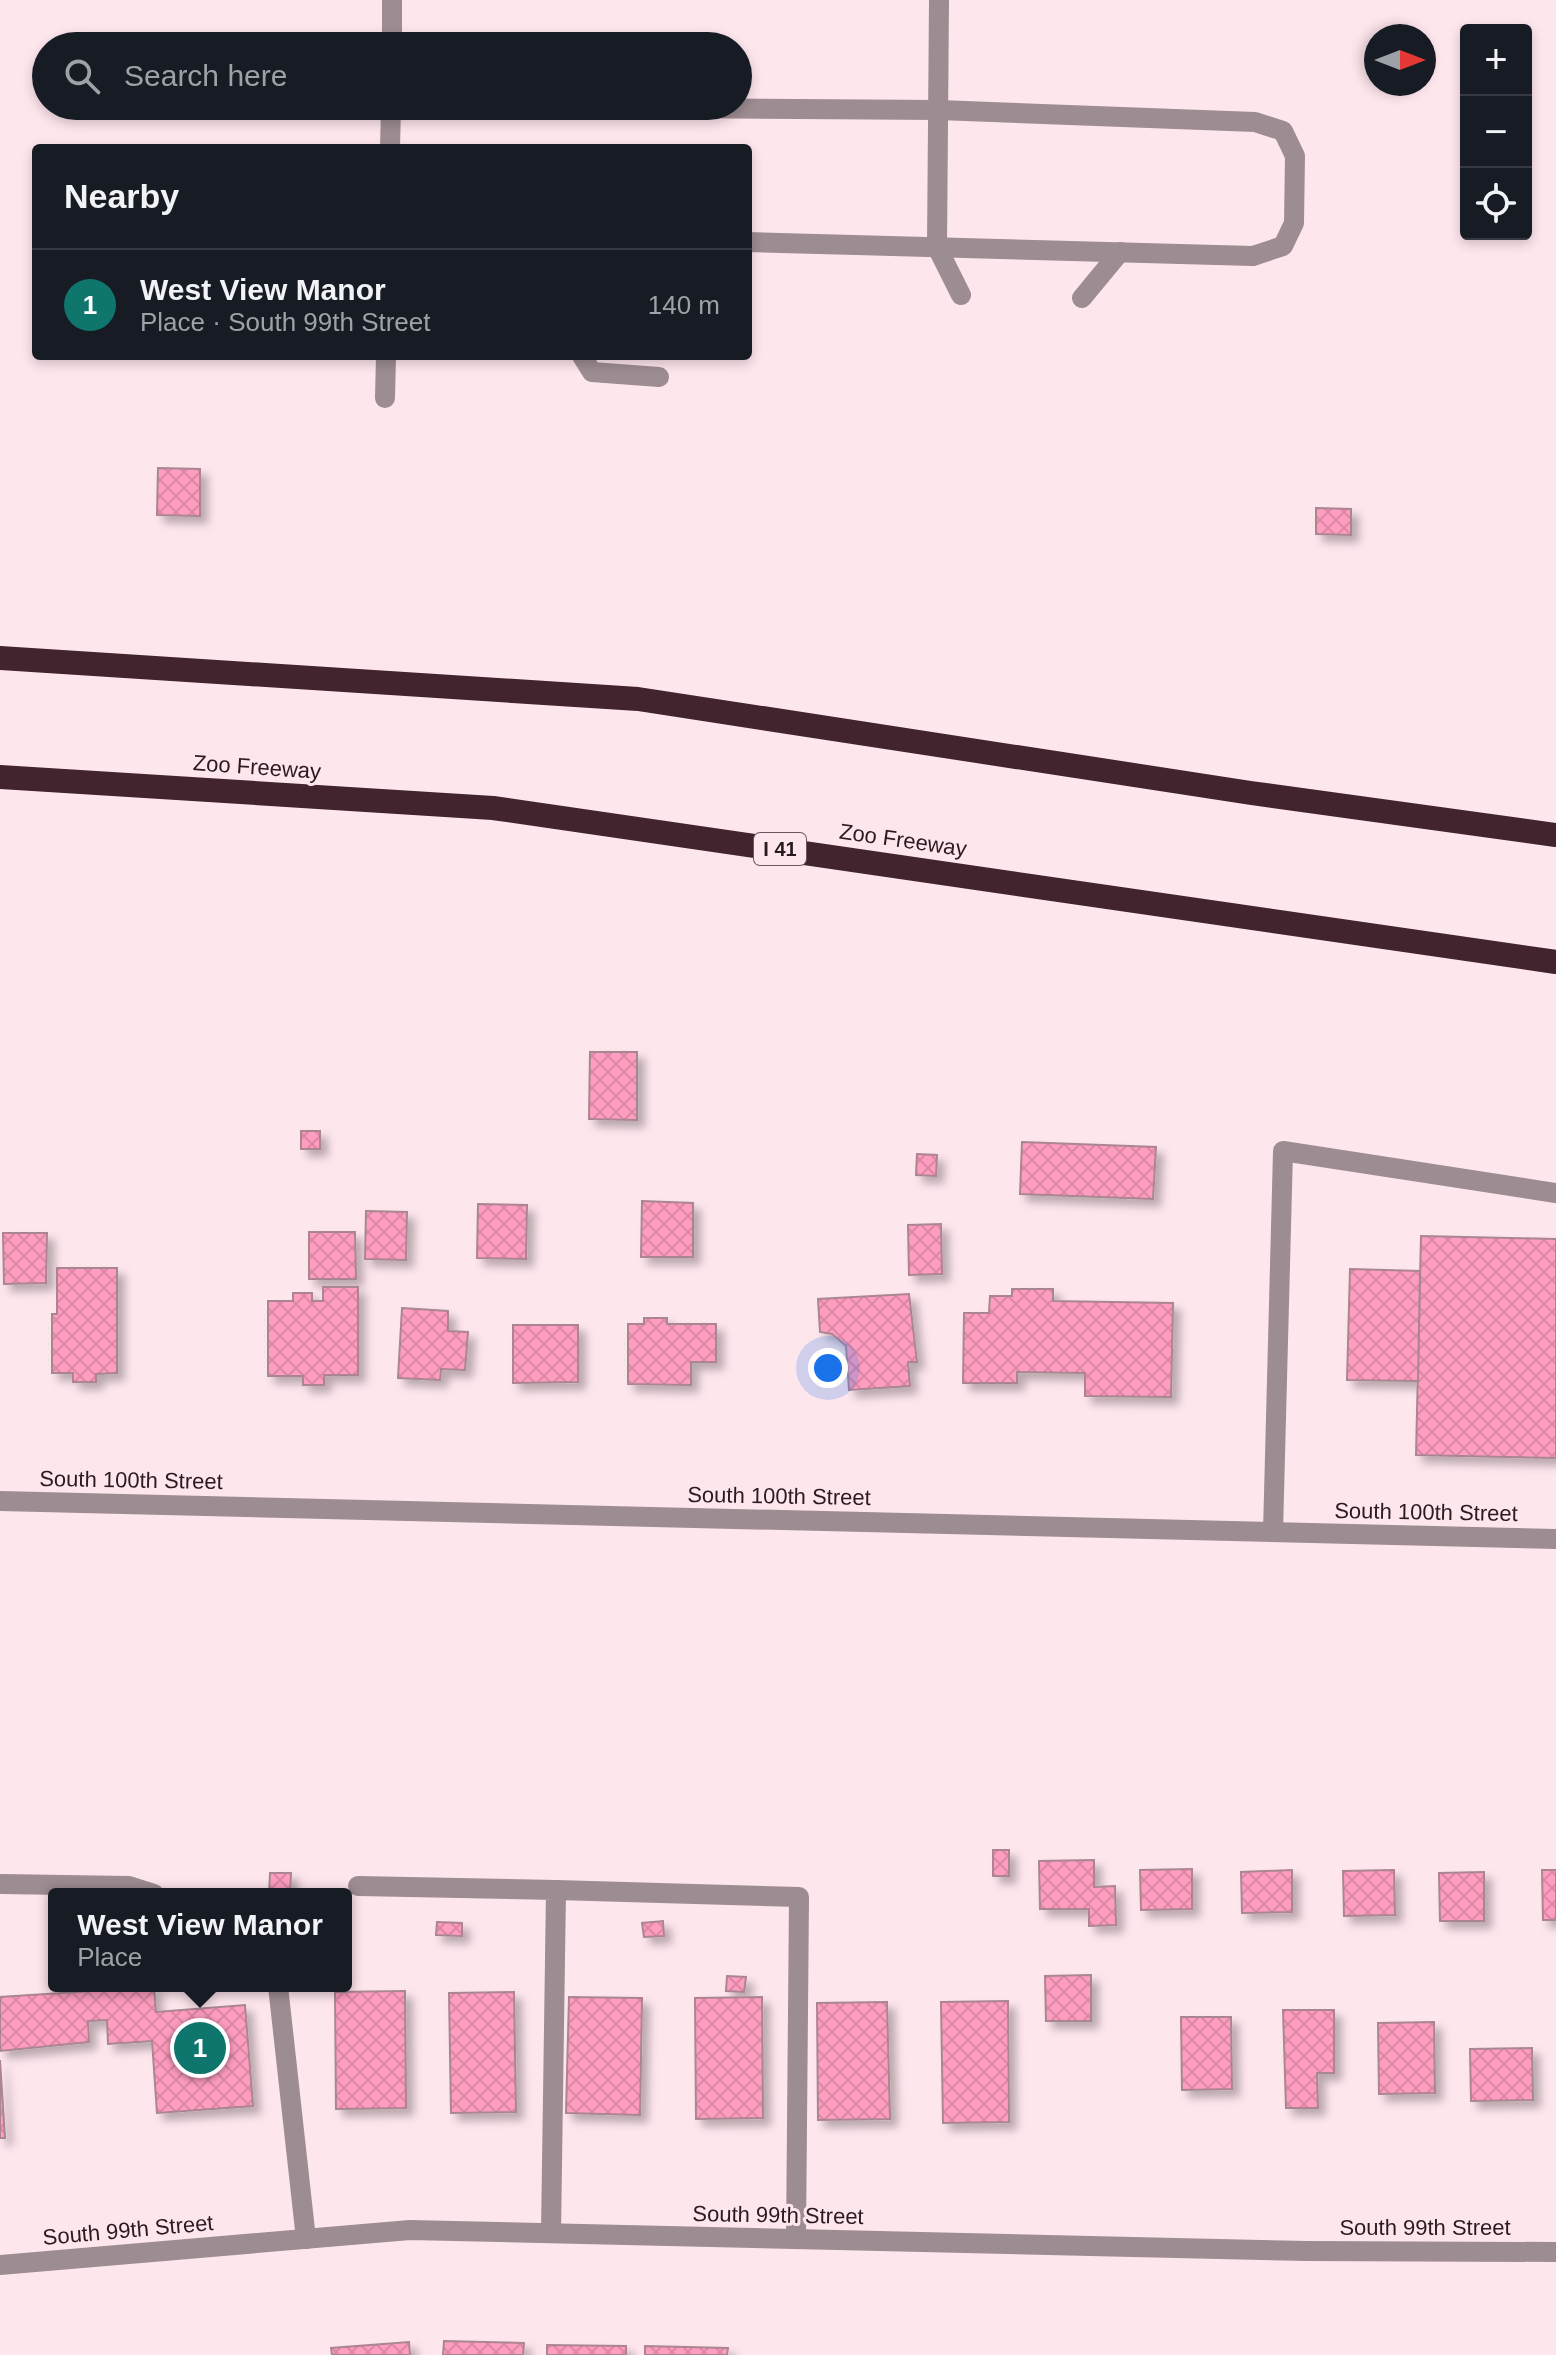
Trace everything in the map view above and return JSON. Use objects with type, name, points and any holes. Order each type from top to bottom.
[{"type":"highway","points":[[0,658],[638,699],[1251,793],[1556,835]]},
{"type":"highway","name":"Zoo Freeway","points":[[0,777],[493,808],[1556,962]]},
{"type":"street","points":[[392,0],[392,32]]},
{"type":"street","points":[[939,0],[937,247],[961,295]]},
{"type":"street","points":[[752,109],[939,110],[1255,122],[1283,131],[1295,156],[1294,223],[1283,246],[1253,256],[752,242]]},
{"type":"street","points":[[390,144],[391,120]]},
{"type":"street","points":[[1082,298],[1120,252]]},
{"type":"street","points":[[385,398],[386,360]]},
{"type":"street","points":[[584,360],[592,372],[659,377]]},
{"type":"street","points":[[1273,1532],[1283,1151],[1556,1193]]},
{"type":"street","name":"South 100th Street","points":[[0,1501],[1556,1539]]},
{"type":"street","points":[[0,1884],[135,1888]]},
{"type":"street","points":[[358,1886],[799,1897],[796,2239]]},
{"type":"street","points":[[551,2233],[556,1890]]},
{"type":"street","points":[[279,1992],[306,2239]]},
{"type":"street","name":"South 99th Street","points":[[0,2265],[410,2230],[1307,2251],[1556,2252]]},
{"type":"building","points":[[158,468],[200,469],[200,516],[157,515]]},
{"type":"building","points":[[1316,508],[1351,509],[1351,535],[1316,534]]},
{"type":"building","points":[[590,1052],[637,1052],[637,1120],[589,1119]]},
{"type":"building","points":[[301,1131],[320,1131],[320,1149],[301,1149]]},
{"type":"building","points":[[1022,1142],[1156,1147],[1153,1199],[1020,1194]]},
{"type":"building","points":[[917,1154],[937,1155],[936,1176],[916,1175]]},
{"type":"building","points":[[642,1201],[693,1203],[693,1257],[641,1257]]},
{"type":"building","points":[[478,1204],[527,1205],[526,1259],[477,1258]]},
{"type":"building","points":[[366,1211],[407,1212],[406,1260],[365,1259]]},
{"type":"building","points":[[941,1224],[942,1274],[909,1275],[908,1225]]},
{"type":"building","points":[[309,1232],[355,1232],[356,1279],[309,1279]]},
{"type":"building","points":[[3,1233],[47,1233],[46,1283],[4,1284]]},
{"type":"building","points":[[1421,1236],[1556,1239],[1556,1458],[1416,1455]]},
{"type":"building","points":[[57,1268],[117,1268],[117,1373],[96,1374],[96,1382],[73,1382],[73,1373],[52,1373],[52,1314],[57,1314]]},
{"type":"building","points":[[1350,1269],[1420,1271],[1418,1381],[1347,1380]]},
{"type":"building","points":[[323,1287],[358,1287],[358,1375],[324,1375],[324,1385],[303,1385],[303,1376],[268,1376],[268,1301],[293,1301],[293,1293],[312,1293],[312,1301],[323,1301]]},
{"type":"building","points":[[1012,1289],[1053,1289],[1053,1301],[1173,1303],[1171,1397],[1085,1396],[1085,1373],[1017,1372],[1017,1383],[963,1383],[964,1313],[989,1313],[990,1296],[1012,1296]]},
{"type":"building","points":[[909,1294],[917,1362],[908,1362],[910,1386],[849,1390],[846,1346],[832,1334],[820,1332],[818,1299]]},
{"type":"building","points":[[402,1308],[448,1311],[448,1331],[468,1332],[465,1370],[441,1369],[440,1380],[398,1378]]},
{"type":"building","points":[[644,1318],[667,1318],[667,1324],[716,1324],[716,1362],[691,1362],[691,1385],[628,1384],[628,1324],[644,1324]]},
{"type":"building","points":[[513,1325],[578,1325],[578,1382],[513,1383]]},
{"type":"building","points":[[993,1850],[1009,1850],[1009,1876],[993,1876]]},
{"type":"building","points":[[1094,1860],[1094,1887],[1115,1886],[1116,1925],[1089,1926],[1089,1909],[1040,1909],[1039,1861]]},
{"type":"building","points":[[1192,1869],[1192,1909],[1141,1910],[1140,1870]]},
{"type":"building","points":[[1292,1870],[1292,1912],[1242,1913],[1241,1872]]},
{"type":"building","points":[[1394,1870],[1395,1915],[1344,1916],[1343,1871]]},
{"type":"building","points":[[1542,1870],[1556,1870],[1556,1920],[1543,1920]]},
{"type":"building","points":[[1484,1872],[1484,1921],[1440,1921],[1439,1873]]},
{"type":"building","points":[[270,1873],[291,1873],[290,1888],[269,1888]]},
{"type":"building","points":[[663,1921],[664,1936],[644,1937],[642,1923]]},
{"type":"building","points":[[437,1922],[462,1923],[462,1936],[436,1935]]},
{"type":"building","points":[[1091,1975],[1091,2021],[1046,2021],[1045,1976]]},
{"type":"building","points":[[727,1976],[746,1977],[744,1992],[726,1991]]},
{"type":"building","points":[[405,1991],[406,2108],[336,2109],[335,1992]]},
{"type":"building","points":[[77,1992],[154,1992],[156,2012],[245,2005],[253,2106],[157,2113],[152,2041],[108,2044],[107,2020],[88,2021],[89,2042],[0,2051],[0,1997]]},
{"type":"building","points":[[514,1992],[516,2112],[451,2113],[449,1993]]},
{"type":"building","points":[[569,1997],[642,1998],[640,2115],[566,2113]]},
{"type":"building","points":[[762,1997],[763,2118],[696,2119],[695,1998]]},
{"type":"building","points":[[1008,2001],[1009,2122],[943,2123],[941,2002]]},
{"type":"building","points":[[887,2002],[890,2119],[818,2120],[817,2003]]},
{"type":"building","points":[[1283,2010],[1334,2010],[1334,2073],[1317,2073],[1318,2108],[1286,2108]]},
{"type":"building","points":[[1181,2017],[1231,2017],[1232,2089],[1182,2090]]},
{"type":"building","points":[[1434,2022],[1435,2093],[1379,2094],[1378,2023]]},
{"type":"building","points":[[1532,2048],[1533,2100],[1471,2101],[1470,2049]]},
{"type":"building","points":[[0,2060],[5,2138],[0,2138]]},
{"type":"building","points":[[444,2341],[524,2343],[523,2355],[443,2355]]},
{"type":"building","points":[[409,2342],[410,2355],[332,2355],[331,2348]]},
{"type":"building","points":[[547,2345],[626,2346],[626,2355],[547,2355]]},
{"type":"building","points":[[645,2346],[728,2348],[727,2355],[645,2355]]},
{"type":"place","name":"West View Manor","points":[[200,2048]]}]
